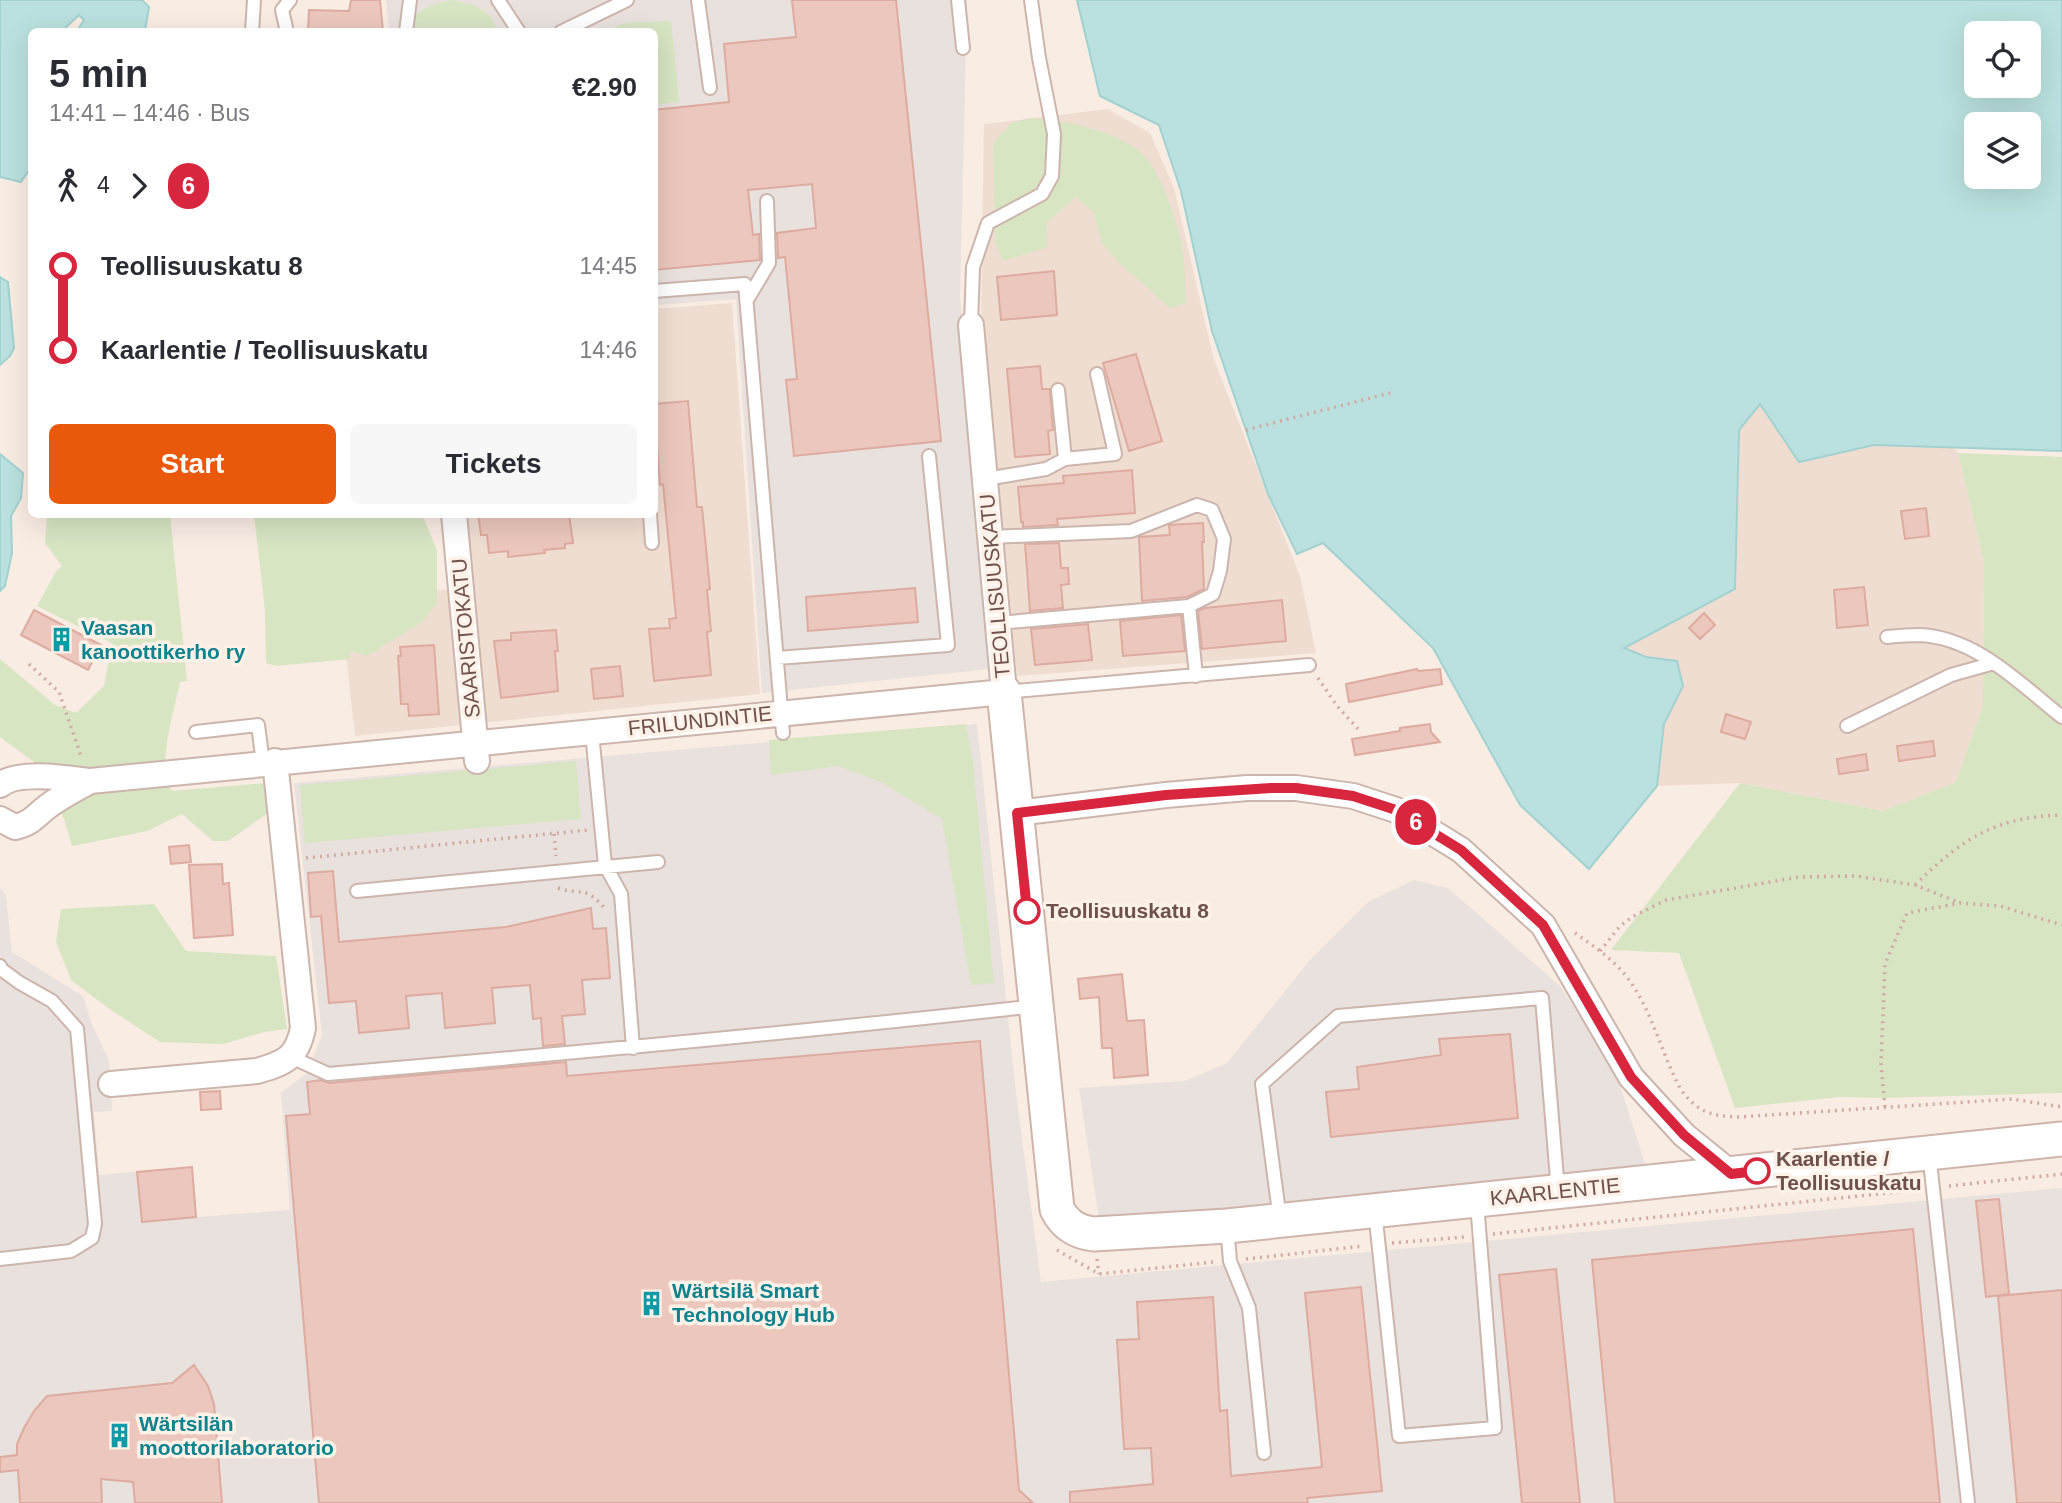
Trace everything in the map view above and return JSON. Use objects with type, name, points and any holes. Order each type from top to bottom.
[{"type":"street","name":"TEOLLISUUSKATU","points":[[971,325],[1004,692],[1057,1209]]},
{"type":"street","name":"SAARISTOKATU","points":[[454,518],[476,752]]},
{"type":"street","name":"FRILUNDINTIE","points":[[0,785],[22,777],[90,781],[269,762],[476,752],[592,733],[782,723],[1004,692]]},
{"type":"street","points":[[96,1085],[257,1071],[276,1066],[291,1057],[300,1045],[303,1028],[269,762]]},
{"type":"street","name":"FRILUNDINTIE","points":[[1,822],[15,827],[26,824],[46,808],[90,781]]},
{"type":"street","points":[[1017,813],[1247,788],[1284,788],[1353,796],[1396,810],[1461,850],[1543,925],[1631,1077],[1684,1135],[1731,1174]]},
{"type":"street","name":"KAARLENTIE","points":[[1057,1209],[1063,1221],[1082,1232],[1094,1234],[1227,1226],[2062,1139]]},
{"type":"lane","points":[[251,28],[254,0]]},
{"type":"lane","points":[[286,28],[282,10],[290,0]]},
{"type":"lane","points":[[406,28],[410,0]]},
{"type":"lane","points":[[498,0],[516,28]]},
{"type":"lane","points":[[569,28],[627,0]]},
{"type":"lane","points":[[698,0],[710,88]]},
{"type":"lane","points":[[958,0],[963,48]]},
{"type":"lane","name":"TEOLLISUUSKATU","points":[[971,325],[973,267],[988,223],[1042,194],[1052,176],[1054,134],[1031,0]]},
{"type":"lane","points":[[747,301],[769,262],[767,201]]},
{"type":"lane","points":[[658,291],[745,284],[782,723]]},
{"type":"lane","points":[[986,479],[1046,469],[1065,459],[1115,454],[1097,374]]},
{"type":"lane","points":[[1058,390],[1065,459]]},
{"type":"lane","points":[[777,658],[948,645],[929,456]]},
{"type":"lane","points":[[991,537],[1131,531],[1197,505],[1212,510],[1224,539],[1220,572],[1213,594],[1189,606],[998,622]]},
{"type":"lane","points":[[650,518],[652,543]]},
{"type":"lane","points":[[1189,606],[1196,676]]},
{"type":"lane","points":[[1887,637],[1921,635],[1970,647],[2062,717]]},
{"type":"lane","points":[[1847,726],[1951,675],[1994,663]]},
{"type":"lane","name":"FRILUNDINTIE","points":[[1004,692],[1309,665]]},
{"type":"lane","points":[[196,732],[258,725],[269,762]]},
{"type":"lane","points":[[592,733],[605,866],[621,894],[633,1048]]},
{"type":"lane","points":[[357,891],[658,862]]},
{"type":"lane","points":[[0,965],[1,969],[20,984],[52,1001],[77,1029],[96,1085],[95,1224],[92,1238],[71,1251],[0,1259]]},
{"type":"lane","points":[[1280,1220],[1262,1084],[1338,1016],[1542,998],[1558,1191]]},
{"type":"lane","points":[[291,1057],[328,1074],[633,1048],[1038,1006]]},
{"type":"lane","points":[[1929,1153],[1968,1503]]},
{"type":"lane","points":[[1375,1210],[1399,1436],[1495,1428],[1476,1200]]},
{"type":"lane","points":[[1227,1226],[1230,1261],[1249,1308],[1264,1452]]},
{"type":"path","points":[[1247,430],[1394,392]]},
{"type":"path","points":[[29,664],[59,692],[90,781]]},
{"type":"path","points":[[1309,665],[1337,706],[1360,731]]},
{"type":"path","points":[[1915,885],[1958,846],[1983,831],[2012,820],[2062,815]]},
{"type":"path","points":[[298,859],[602,829]]},
{"type":"path","points":[[554,834],[558,890],[581,890],[594,897],[609,915]]},
{"type":"path","points":[[1600,951],[1620,926],[1632,916],[1666,900],[1819,876],[1855,876],[1915,885],[1961,903]]},
{"type":"path","points":[[1885,1107],[1881,1064],[1885,964],[1907,913],[1961,903],[2000,906],[2062,925]]},
{"type":"path","points":[[1053,1245],[1059,1252],[1099,1274],[2062,1174]]},
{"type":"shaded area","points":[[386,0],[967,0],[960,297],[989,669],[762,693],[736,299],[658,305],[658,28],[389,28]]},
{"type":"shaded area","points":[[1108,109],[1150,133],[1174,188],[1214,360],[1300,576],[1316,653],[1017,676],[981,311],[984,124]]},
{"type":"shaded area","points":[[732,303],[760,694],[355,736],[340,600],[452,589],[446,518],[658,518],[658,309]]},
{"type":"shaded area","points":[[1760,403],[1799,462],[1874,445],[1953,447],[1958,453],[1984,562],[1983,705],[1956,782],[1883,811],[1740,783],[1657,786],[1664,724],[1683,686],[1677,661],[1646,657],[1623,649],[1735,589],[1739,430]]},
{"type":"shaded area","points":[[977,724],[1016,1093],[1041,1282],[2062,1188],[2062,1503],[0,1503],[0,888],[6,896],[12,952],[83,996],[91,1022],[109,1061],[112,1111],[94,1112],[99,1175],[192,1167],[197,1217],[290,1210],[281,1093],[307,1073],[322,1035],[294,783]]},
{"type":"shaded area","points":[[1414,880],[1448,888],[1559,985],[1614,1067],[1648,1173],[1100,1226],[1079,1088],[1185,1081],[1227,1063],[1310,960],[1368,902]]},
{"type":"green space","points":[[452,0],[480,8],[491,17],[496,28],[411,28],[419,13],[438,3]]},
{"type":"green space","points":[[671,21],[679,102],[658,105],[658,28],[612,28],[625,23]]},
{"type":"green space","points":[[1030,118],[1058,121],[1099,131],[1125,142],[1146,157],[1162,184],[1179,233],[1184,260],[1186,303],[1170,308],[1119,263],[1102,244],[1094,213],[1076,197],[1047,223],[1048,247],[1003,261],[995,243],[993,143],[1011,123]]},
{"type":"green space","points":[[1958,453],[2062,457],[2062,1093],[1839,1097],[1735,1108],[1679,953],[1611,950],[1740,783],[1883,811],[1956,782],[1983,705],[1984,562]]},
{"type":"green space","points":[[47,518],[170,518],[187,681],[180,682],[171,722],[166,754],[167,781],[172,791],[266,783],[268,813],[228,841],[213,841],[182,814],[147,831],[72,846],[64,819],[34,762],[0,737],[0,659],[55,705],[76,713],[104,686],[112,643],[37,606],[57,570],[62,566],[45,543]]},
{"type":"green space","points":[[254,518],[424,519],[437,551],[437,603],[422,622],[367,656],[350,651],[350,659],[276,666],[266,663],[265,610]]},
{"type":"green space","points":[[966,724],[973,764],[994,983],[971,985],[942,819],[881,782],[838,766],[771,775],[769,740]]},
{"type":"green space","points":[[576,761],[581,819],[305,843],[300,785]]},
{"type":"green space","points":[[154,904],[186,951],[276,956],[287,1029],[264,1032],[223,1044],[160,1042],[71,980],[56,942],[61,909]]},
{"type":"water","points":[[0,0],[142,0],[149,7],[146,28],[79,28],[84,20],[79,15],[65,28],[28,28],[28,172],[21,182],[0,177]]},
{"type":"water","points":[[1077,0],[2062,0],[2062,451],[1874,445],[1799,462],[1760,404],[1739,430],[1735,589],[1624,648],[1646,657],[1677,661],[1683,686],[1664,724],[1657,786],[1589,869],[1520,805],[1433,648],[1323,543],[1297,554],[1268,494],[1212,331],[1181,191],[1159,125],[1100,96]]},
{"type":"water","points":[[0,277],[8,282],[14,348],[0,365]]},
{"type":"water","points":[[0,454],[23,473],[21,498],[11,516],[12,553],[5,586],[0,591]]},
{"type":"building","points":[[351,0],[380,0],[383,28],[308,28],[309,10],[349,11]]},
{"type":"building","points":[[792,0],[896,0],[941,441],[794,456],[786,380],[797,379],[785,257],[778,258],[777,233],[816,228],[812,184],[748,190],[753,235],[759,234],[760,260],[658,270],[658,110],[729,102],[724,44],[796,37]]},
{"type":"building","points":[[1054,271],[1057,315],[1001,320],[997,277]]},
{"type":"building","points":[[1136,354],[1162,441],[1129,451],[1103,363]]},
{"type":"building","points":[[1040,366],[1042,389],[1050,389],[1053,430],[1048,431],[1050,454],[1015,457],[1007,369]]},
{"type":"building","points":[[688,401],[697,507],[702,507],[710,589],[707,590],[711,631],[707,632],[711,675],[654,681],[649,629],[670,628],[669,619],[676,618],[663,484],[660,485],[658,404]]},
{"type":"building","points":[[1132,470],[1135,513],[1057,519],[1058,525],[1023,527],[1018,487],[1064,483],[1063,476]]},
{"type":"building","points":[[1926,508],[1929,536],[1905,539],[1901,511]]},
{"type":"building","points":[[479,518],[570,518],[573,543],[565,544],[565,548],[544,550],[545,553],[508,557],[508,551],[489,553],[487,535],[481,535]]},
{"type":"building","points":[[1203,523],[1204,589],[1187,597],[1142,601],[1139,537],[1170,535],[1169,525]]},
{"type":"building","points":[[1059,543],[1061,568],[1068,568],[1069,584],[1061,585],[1063,608],[1030,611],[1025,544]]},
{"type":"building","points":[[1864,587],[1868,625],[1837,628],[1834,590]]},
{"type":"building","points":[[915,588],[918,622],[808,631],[806,597]]},
{"type":"building","points":[[1282,600],[1286,641],[1202,649],[1198,611]]},
{"type":"building","name":"Vaasan kanoottikerho ry","points":[[34,610],[101,645],[88,670],[21,635]]},
{"type":"building","points":[[1704,613],[1715,625],[1700,639],[1689,628]]},
{"type":"building","points":[[1181,615],[1185,651],[1123,656],[1120,621]]},
{"type":"building","points":[[1088,624],[1092,660],[1035,665],[1031,629]]},
{"type":"building","points":[[556,630],[558,691],[501,698],[494,641],[511,640],[511,633]]},
{"type":"building","points":[[434,645],[439,714],[409,716],[408,704],[401,704],[398,656],[401,656],[400,647]]},
{"type":"building","points":[[620,666],[623,696],[594,699],[591,669]]},
{"type":"building","points":[[1417,669],[1440,669],[1442,684],[1349,702],[1346,684]]},
{"type":"building","points":[[1726,714],[1751,722],[1745,739],[1721,732]]},
{"type":"building","points":[[1430,724],[1431,732],[1440,742],[1355,755],[1352,739]]},
{"type":"building","points":[[1933,741],[1935,756],[1899,761],[1897,746]]},
{"type":"building","points":[[1866,754],[1868,770],[1839,774],[1837,759]]},
{"type":"building","points":[[189,845],[191,862],[171,864],[169,847]]},
{"type":"building","points":[[222,864],[223,884],[229,883],[233,935],[194,938],[189,865]]},
{"type":"building","points":[[333,871],[339,942],[506,927],[591,908],[593,929],[606,928],[610,978],[582,980],[585,1014],[562,1016],[565,1044],[543,1046],[541,1018],[533,1019],[530,985],[492,988],[495,1023],[445,1028],[442,993],[406,996],[409,1028],[359,1033],[356,1001],[329,1003],[321,916],[311,917],[308,873]]},
{"type":"building","points":[[1122,974],[1127,1021],[1144,1020],[1148,1075],[1114,1078],[1112,1048],[1102,1048],[1099,997],[1080,999],[1078,979]]},
{"type":"building","points":[[1510,1034],[1518,1118],[1331,1137],[1326,1092],[1359,1089],[1357,1067],[1441,1055],[1439,1039]]},
{"type":"building","name":"Wärtsilä Smart Technology Hub","points":[[980,1041],[1019,1490],[1033,1503],[319,1503],[286,1116],[310,1114],[307,1082],[321,1080],[329,1083],[566,1062],[567,1076]]},
{"type":"building","points":[[220,1091],[221,1109],[201,1110],[200,1092]]},
{"type":"building","points":[[192,1167],[196,1217],[142,1222],[137,1172]]},
{"type":"building","points":[[1999,1199],[2009,1294],[1986,1297],[1976,1201]]},
{"type":"building","points":[[1913,1229],[1940,1503],[1615,1503],[1592,1260]]},
{"type":"building","points":[[1556,1269],[1580,1503],[1522,1503],[1499,1275]]},
{"type":"building","points":[[1361,1287],[1382,1491],[1307,1498],[1308,1503],[1070,1503],[1070,1492],[1153,1484],[1151,1448],[1124,1449],[1117,1340],[1139,1339],[1137,1302],[1213,1297],[1220,1411],[1227,1410],[1231,1476],[1322,1467],[1305,1293]]},
{"type":"building","points":[[2062,1290],[2062,1503],[2017,1503],[1998,1296]]},
{"type":"building","name":"Wärtsilän moottorilaboratorio","points":[[194,1365],[208,1386],[214,1404],[222,1503],[135,1503],[133,1482],[101,1479],[102,1503],[20,1503],[18,1470],[0,1472],[0,1457],[17,1455],[17,1444],[24,1428],[47,1396],[172,1383]]},
{"type":"bus line","name":"6","points":[[1027,911],[1017,813],[1247,788],[1296,788],[1353,796],[1396,810],[1461,850],[1543,925],[1631,1077],[1684,1135],[1731,1174],[1757,1171]]},
{"type":"place","name":"Vaasan kanoottikerho ry","points":[[61,640]]},
{"type":"place","name":"Teollisuuskatu 8","points":[[1027,911]]},
{"type":"place","name":"Kaarlentie / Teollisuuskatu","points":[[1757,1171]]},
{"type":"place","name":"Wärtsilä Smart Technology Hub","points":[[652,1303]]},
{"type":"place","name":"Wärtsilän moottorilaboratorio","points":[[119,1436]]}]
